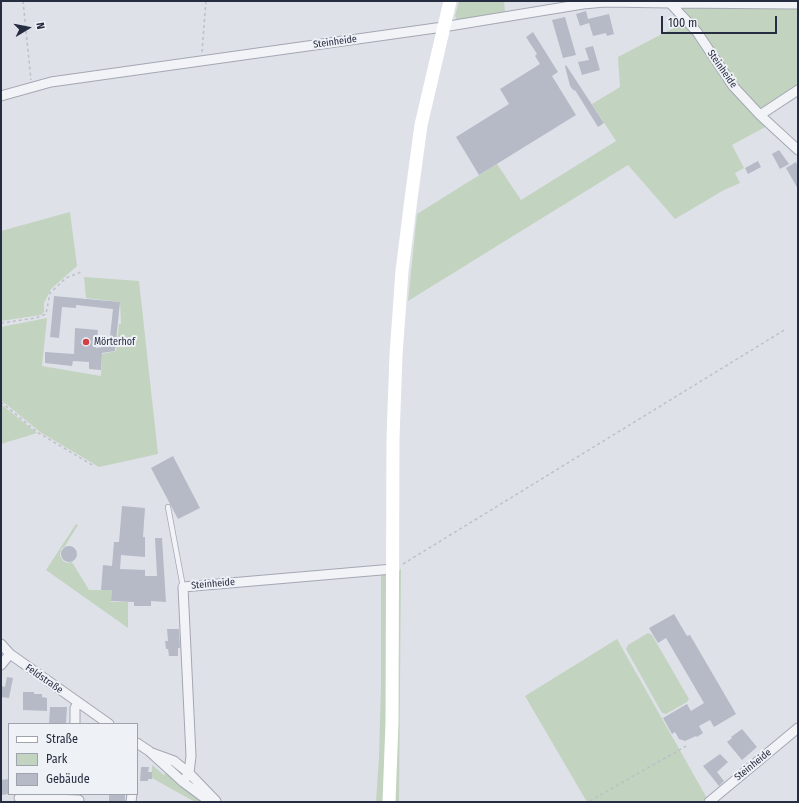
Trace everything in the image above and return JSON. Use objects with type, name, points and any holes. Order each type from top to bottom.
[{"type":"street","points":[[389,802],[392,723],[393,438],[396,355],[402,271],[421,125],[450,1]]},
{"type":"street","name":"Steinheide","points":[[1,96],[51,82],[201,62],[605,2],[798,4]]},
{"type":"street","name":"Steinheide","points":[[670,3],[697,32],[733,86],[760,116],[798,150]]},
{"type":"street","points":[[760,116],[798,90]]},
{"type":"street","name":"Steinheide","points":[[183,782],[189,773],[192,756],[183,587],[393,569]]},
{"type":"street","name":"Feldstraße","points":[[1,644],[10,654],[108,723]]},
{"type":"street","points":[[1,666],[10,654]]},
{"type":"street","points":[[75,723],[75,708],[78,703]]},
{"type":"street","name":"Steinheide","points":[[709,802],[798,728]]},
{"type":"street","points":[[138,744],[149,751],[183,782],[212,802]]},
{"type":"street","points":[[149,751],[174,761],[189,773],[217,802]]},
{"type":"street","points":[[19,798],[79,799]]},
{"type":"lane","points":[[168,507],[183,587]]},
{"type":"path","points":[[23,1],[32,88]]},
{"type":"path","points":[[201,62],[206,1]]},
{"type":"path","points":[[1,323],[36,318],[46,314],[50,293],[66,278],[81,272]]},
{"type":"path","points":[[393,569],[786,329]]},
{"type":"path","points":[[1,402],[37,432],[94,466]]},
{"type":"path","points":[[590,801],[686,746]]},
{"type":"green space","points":[[459,1],[504,1],[505,13],[460,21],[457,20],[455,16]]},
{"type":"green space","points":[[676,6],[798,6],[798,88],[761,109],[738,84],[700,29]]},
{"type":"green space","points":[[683,23],[767,126],[732,145],[744,168],[735,173],[740,183],[724,190],[675,219],[628,165],[408,301],[417,214],[497,164],[521,200],[616,141],[592,104],[620,87],[618,57]]},
{"type":"green space","points":[[70,212],[77,266],[51,289],[44,303],[44,312],[41,315],[1,321],[1,231]]},
{"type":"green space","points":[[84,277],[139,281],[158,454],[99,467],[40,432],[1,400],[1,327],[47,318],[42,366],[101,376],[102,354],[116,351],[119,324],[121,324],[120,302],[86,298]]},
{"type":"green space","points":[[1,404],[37,433],[1,444]]},
{"type":"green space","points":[[76,524],[78,525],[65,546],[61,549],[60,556],[63,561],[67,563],[72,562],[89,590],[112,590],[111,602],[128,602],[128,628],[46,570]]},
{"type":"green space","points":[[401,568],[399,802],[395,802],[398,573]]},
{"type":"green space","points":[[381,573],[388,575],[385,802],[376,802],[381,686]]},
{"type":"green space","points":[[648,633],[652,635],[689,699],[687,702],[666,714],[662,713],[626,649],[628,645]]},
{"type":"green space","points":[[617,639],[708,800],[705,802],[587,802],[525,696]]},
{"type":"green space","points":[[152,765],[164,775],[167,772],[209,802],[195,802],[152,778]]},
{"type":"building","points":[[586,11],[588,19],[609,14],[614,34],[607,36],[606,33],[593,36],[589,23],[580,26],[576,14]]},
{"type":"building","points":[[565,17],[576,55],[563,58],[552,20]]},
{"type":"building","points":[[533,32],[558,72],[552,76],[576,115],[479,175],[456,137],[509,104],[500,89],[540,64],[535,56],[537,54],[526,37]]},
{"type":"building","points":[[593,46],[600,70],[582,75],[578,62],[589,60],[585,48]]},
{"type":"building","points":[[566,65],[604,123],[598,127],[575,90],[574,91],[570,86]]},
{"type":"building","points":[[779,150],[789,164],[780,169],[772,154]]},
{"type":"building","points":[[758,161],[761,167],[748,174],[745,168]]},
{"type":"building","points":[[796,162],[798,167],[798,189],[786,168]]},
{"type":"building","points":[[54,296],[120,302],[115,351],[102,353],[101,370],[89,369],[89,362],[73,361],[72,366],[45,363],[45,352],[74,354],[75,328],[98,330],[96,348],[109,346],[113,309],[76,305],[76,308],[62,307],[59,338],[50,337]]},
{"type":"building","points":[[173,456],[200,508],[178,519],[151,468]]},
{"type":"building","points":[[122,506],[145,508],[143,537],[145,537],[145,557],[121,555],[120,569],[145,570],[145,576],[157,576],[155,538],[162,538],[166,602],[151,601],[151,606],[134,606],[134,602],[111,601],[112,590],[101,590],[103,565],[112,566],[114,542],[119,542]]},
{"type":"building","points":[[66,546],[72,546],[77,551],[75,560],[72,562],[66,562],[61,557],[61,551]]},
{"type":"building","points":[[674,614],[687,636],[690,635],[736,714],[714,727],[710,720],[699,726],[703,733],[697,737],[696,736],[685,741],[679,739],[675,732],[672,734],[663,718],[687,704],[691,711],[704,703],[666,638],[658,643],[649,628]]},
{"type":"building","points":[[167,629],[179,629],[180,648],[178,648],[178,656],[169,656],[168,649],[166,649],[165,641],[168,641]]},
{"type":"building","points":[[7,677],[13,678],[9,698],[1,697],[1,686],[5,687]]},
{"type":"building","points":[[23,692],[42,694],[42,697],[47,698],[47,711],[23,710]]},
{"type":"building","points":[[50,707],[67,707],[66,723],[49,723]]},
{"type":"building","points":[[742,729],[757,747],[742,760],[727,742]]},
{"type":"building","points":[[720,754],[728,762],[717,772],[724,781],[719,786],[703,766]]},
{"type":"building","points":[[141,767],[149,767],[148,772],[152,772],[152,779],[148,779],[148,781],[140,781]]},
{"type":"building","points":[[8,779],[8,794],[1,795],[1,780]]},
{"type":"building","points":[[109,795],[125,795],[125,802],[109,802]]},
{"type":"place","name":"Mörterhof","points":[[86,342]]}]
